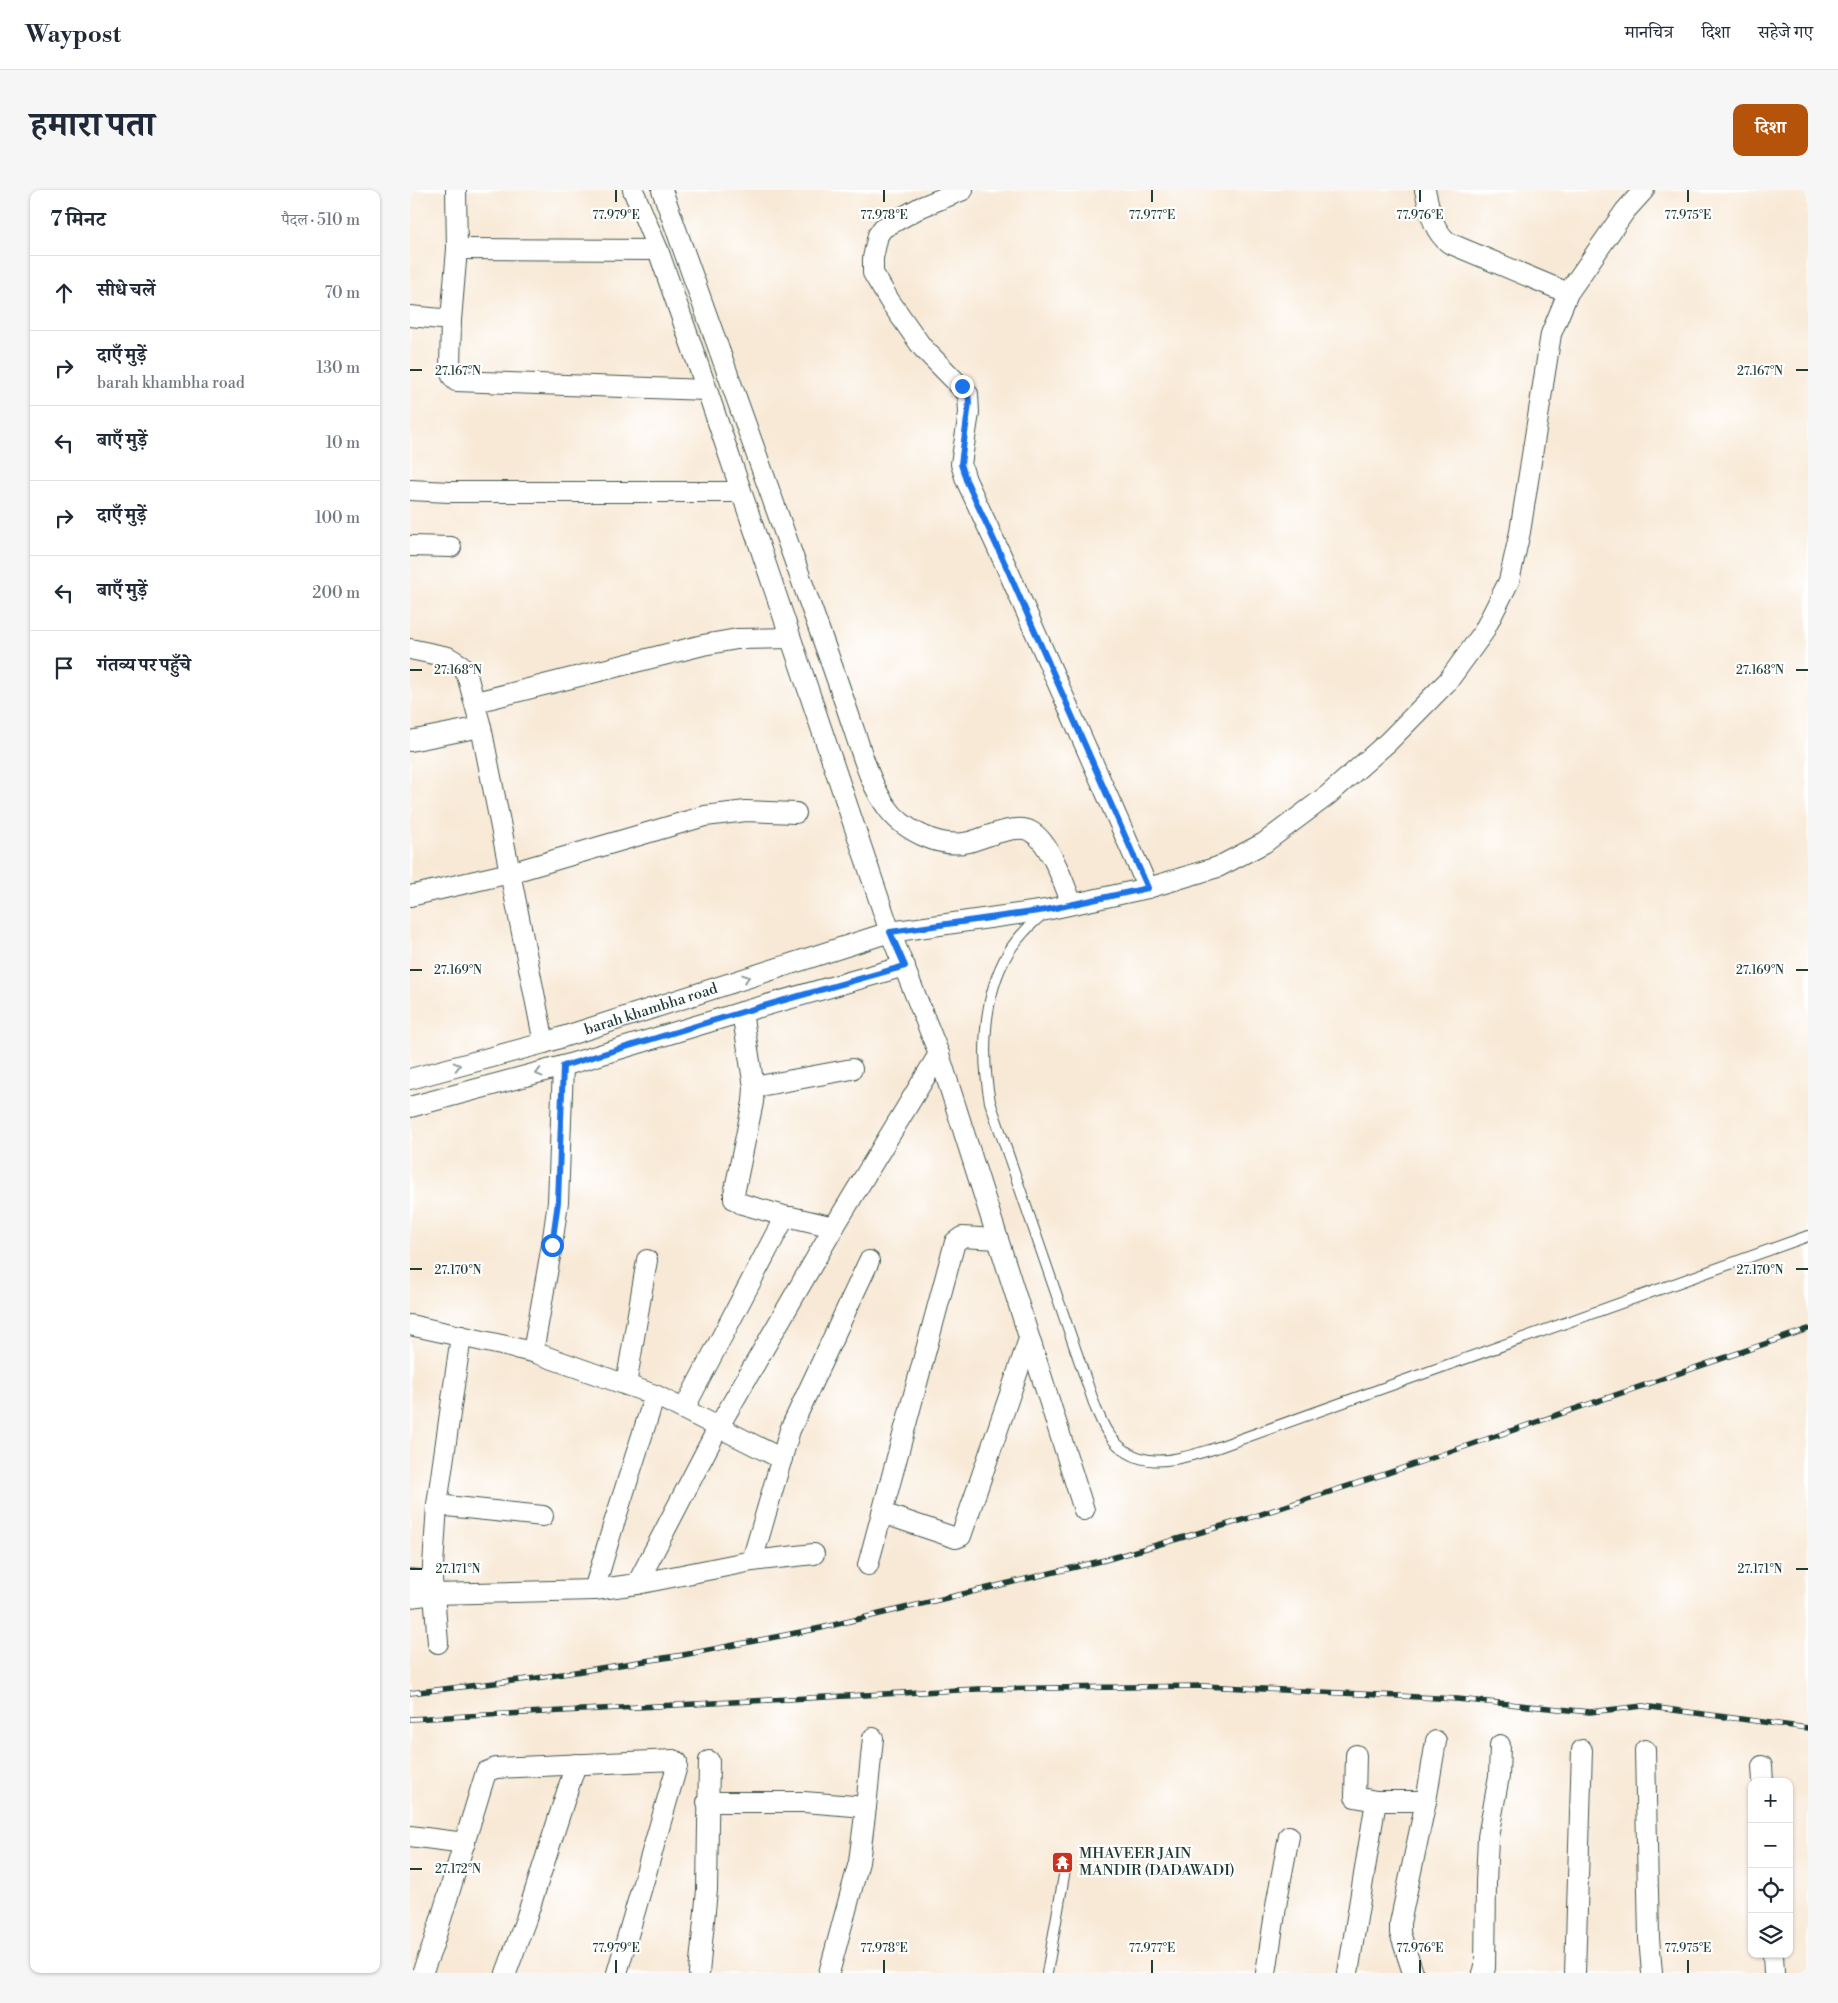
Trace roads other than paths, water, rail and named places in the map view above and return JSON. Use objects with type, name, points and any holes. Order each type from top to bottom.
[{"type":"street","points":[[456,190],[456,249],[450,369],[456,381],[706,390]]},
{"type":"street","points":[[633,190],[658,250],[890,932],[939,1054],[1084,1510]]},
{"type":"street","points":[[662,190],[736,402],[876,790],[895,818],[905,826],[918,833],[942,841],[966,843],[1004,832],[1020,829],[1029,830],[1041,840],[1058,868],[1072,904]]},
{"type":"street","points":[[963,190],[921,208],[883,228],[878,235],[876,243],[873,273],[889,300],[922,347],[968,394],[969,413],[961,464],[966,480],[1148,888]]},
{"type":"street","points":[[1425,190],[1435,228],[1449,244],[1568,293]]},
{"type":"street","name":"barah khambha road","points":[[410,1079],[544,1043],[890,932],[1046,910],[1148,888],[1218,867],[1264,843],[1328,795],[1388,742],[1448,681],[1483,633],[1509,580],[1520,532],[1551,334],[1568,293],[1625,211],[1644,190]]},
{"type":"street","points":[[456,249],[658,250]]},
{"type":"street","points":[[410,316],[451,320]]},
{"type":"street","points":[[410,490],[449,492],[741,492]]},
{"type":"street","points":[[410,546],[451,547]]},
{"type":"street","points":[[476,702],[702,645],[737,639],[790,638]]},
{"type":"street","points":[[410,649],[448,658],[461,665],[476,702],[544,1043]]},
{"type":"street","points":[[410,741],[481,727]]},
{"type":"street","points":[[410,896],[510,873],[705,816],[746,811],[796,813]]},
{"type":"street","name":"barah khambha road","points":[[410,1107],[563,1066],[742,1012],[905,966]]},
{"type":"street","points":[[742,1012],[754,1087],[753,1102],[734,1199],[742,1204],[788,1218],[834,1227]]},
{"type":"street","points":[[637,1584],[719,1426],[834,1227],[939,1054]]},
{"type":"street","points":[[534,1352],[558,1202],[563,1066]]},
{"type":"street","points":[[754,1087],[852,1070]]},
{"type":"street","points":[[684,1409],[782,1222],[788,1218]]},
{"type":"street","points":[[868,1565],[955,1242],[962,1237],[998,1239]]},
{"type":"street","points":[[626,1385],[647,1260]]},
{"type":"street","points":[[752,1561],[790,1430],[869,1261]]},
{"type":"street","points":[[410,1325],[534,1352],[655,1395],[782,1459]]},
{"type":"street","points":[[438,1643],[433,1588],[437,1505],[461,1336]]},
{"type":"street","points":[[882,1514],[956,1538],[961,1536],[1029,1338]]},
{"type":"street","points":[[594,1590],[655,1395]]},
{"type":"street","points":[[437,1505],[542,1516]]},
{"type":"street","points":[[410,1597],[433,1588],[594,1590],[637,1584],[752,1561],[814,1554]]},
{"type":"street","points":[[410,1578],[433,1588]]},
{"type":"street","points":[[829,1973],[859,1862],[873,1738]]},
{"type":"street","points":[[1413,1973],[1400,1933],[1400,1923],[1426,1801],[1436,1741]]},
{"type":"street","points":[[1483,1973],[1485,1968],[1488,1837],[1499,1776],[1500,1745]]},
{"type":"street","points":[[1575,1973],[1582,1750]]},
{"type":"street","points":[[1645,1750],[1649,1938],[1652,1973]]},
{"type":"street","points":[[1356,1755],[1354,1796],[1376,1801],[1426,1801]]},
{"type":"street","points":[[422,1973],[432,1948],[486,1772],[496,1768],[674,1760],[677,1762],[677,1766],[618,1973]]},
{"type":"street","points":[[699,1973],[706,1890],[709,1761]]},
{"type":"street","points":[[506,1973],[526,1919],[576,1764]]},
{"type":"street","points":[[1348,1973],[1376,1801]]},
{"type":"street","points":[[707,1802],[804,1802],[866,1807]]},
{"type":"street","points":[[410,1836],[465,1843]]},
{"type":"street","points":[[1266,1973],[1289,1836]]},
{"type":"street","points":[[1773,1958],[1774,1973]]},
{"type":"lane","points":[[1046,910],[1032,923],[1008,953],[991,993],[985,1050],[986,1078],[994,1112],[1096,1409],[1108,1433],[1120,1447],[1136,1457],[1153,1461],[1171,1461],[1213,1449],[1808,1236]]},
{"type":"lane","points":[[1046,1973],[1066,1864]]},
{"type":"railway","points":[[410,1693],[537,1678],[683,1655],[821,1628],[1105,1560],[1246,1519],[1388,1473],[1808,1329]]},
{"type":"railway","points":[[410,1719],[978,1689],[1204,1686],[1457,1699],[1590,1712],[1643,1706],[1808,1728]]},
{"type":"place","name":"MHAVEER JAIN MANDIR (DADAWADI)","points":[[1063,1862]]}]
